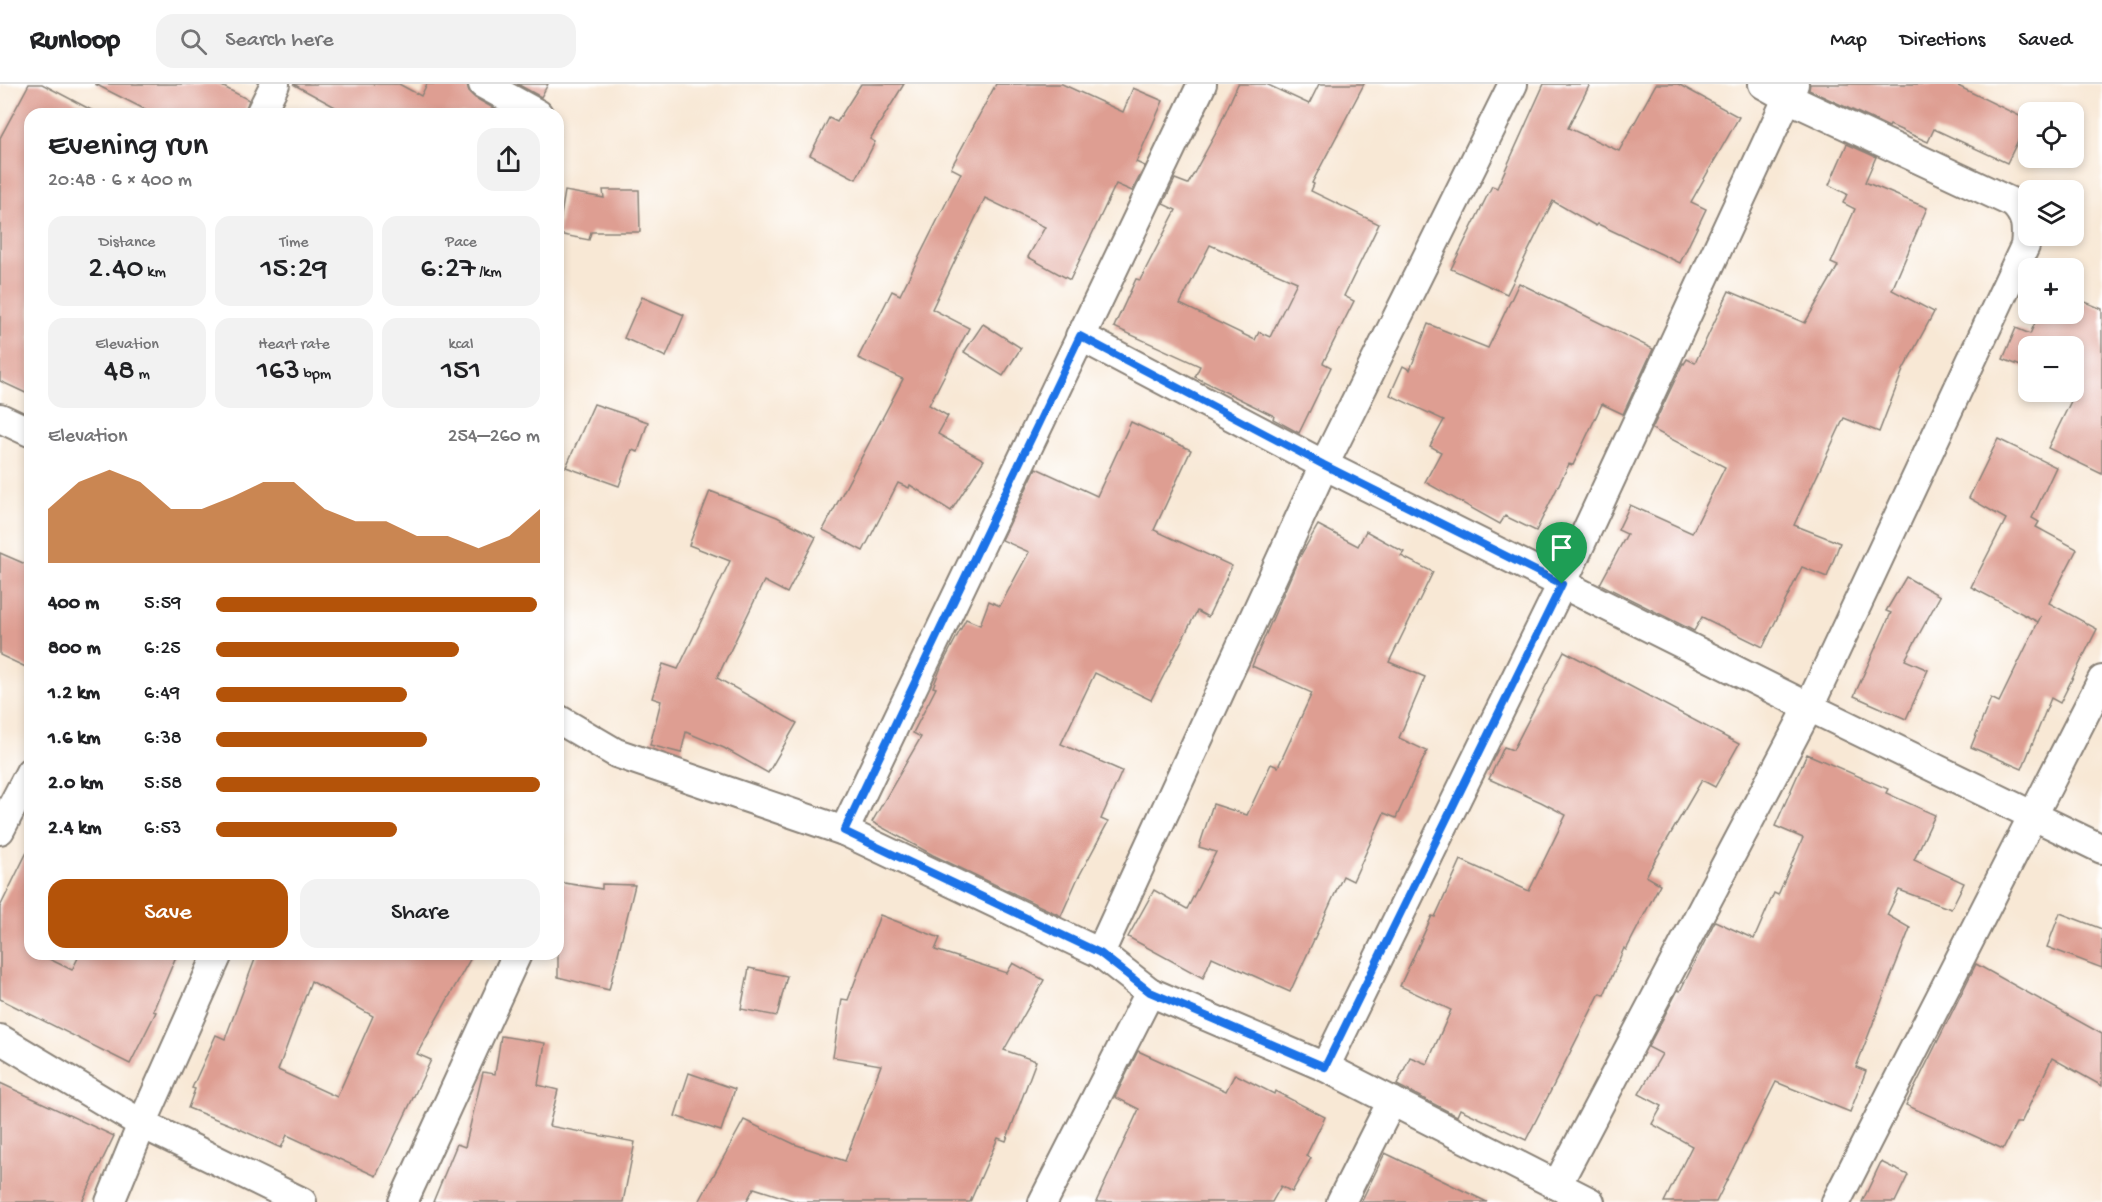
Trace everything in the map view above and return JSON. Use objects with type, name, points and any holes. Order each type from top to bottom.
[{"type":"street","points":[[263,108],[274,84]]},
{"type":"street","points":[[483,84],[527,108]]},
{"type":"street","points":[[844,831],[1202,84]]},
{"type":"street","points":[[1100,953],[1324,465],[1513,84]]},
{"type":"street","points":[[1557,1185],[1809,707],[2025,246],[2025,218],[2021,210],[2013,203],[1791,91],[1763,84]]},
{"type":"street","points":[[1325,1067],[1562,584],[1791,91]]},
{"type":"street","points":[[1080,336],[1324,465],[1809,707],[2102,849]]},
{"type":"street","points":[[0,418],[24,429]]},
{"type":"street","points":[[1836,1202],[2102,680]]},
{"type":"street","points":[[564,723],[616,753],[844,831],[1100,953],[1150,992],[1325,1067],[1590,1202]]},
{"type":"street","points":[[0,830],[24,784]]},
{"type":"street","points":[[110,1202],[215,960]]},
{"type":"street","points":[[403,1202],[514,960]]},
{"type":"street","points":[[1043,1202],[1150,992]]},
{"type":"street","points":[[0,1039],[142,1124],[302,1202]]},
{"type":"street","points":[[1341,1202],[1392,1101]]},
{"type":"building","points":[[29,84],[42,84],[88,108],[24,108],[24,392],[0,381],[0,138]]},
{"type":"building","points":[[95,84],[218,84],[249,100],[246,108],[142,108]]},
{"type":"building","points":[[293,84],[399,84],[421,96],[427,84],[467,84],[469,92],[475,98],[493,108],[337,108]]},
{"type":"building","points":[[517,84],[548,84],[541,97]]},
{"type":"building","points":[[861,84],[904,84],[870,139],[875,142],[856,179],[810,155],[829,118],[837,122]]},
{"type":"building","points":[[996,84],[1062,84],[1123,112],[1133,88],[1163,101],[1136,162],[1145,166],[1132,191],[1116,184],[1070,280],[1028,257],[1045,227],[985,198],[932,309],[969,328],[929,405],[948,416],[938,434],[984,460],[951,511],[910,485],[909,488],[898,483],[863,551],[823,530],[903,379],[858,358],[892,291],[900,295],[961,173],[951,168]]},
{"type":"building","points":[[1238,84],[1266,84],[1309,104],[1319,84],[1364,84],[1312,183],[1314,184],[1311,191],[1379,224],[1344,296],[1354,301],[1323,363],[1331,367],[1299,433],[1273,419],[1274,416],[1195,377],[1200,366],[1114,327],[1136,279],[1140,280],[1176,210],[1163,204],[1175,179],[1188,184],[1217,131]],"holes":[[[1210,245],[1297,282],[1270,337],[1259,332],[1255,340],[1180,304]]]},
{"type":"building","points":[[1544,84],[1590,84],[1568,128],[1619,151],[1656,84],[1678,84],[1739,117],[1691,202],[1706,209],[1680,263],[1598,224],[1596,226],[1553,201],[1507,294],[1451,269],[1492,186],[1497,188]]},
{"type":"building","points":[[1810,84],[1954,84],[2018,115],[2018,140],[2007,163],[1934,129],[1928,142],[1890,125],[1889,127],[1809,90]]},
{"type":"building","points":[[1847,144],[1876,157],[1865,182],[1927,208],[1892,290],[1934,312],[1903,370],[1879,432],[1844,418],[1794,525],[1840,543],[1827,577],[1802,567],[1763,647],[1702,617],[1694,631],[1600,584],[1627,534],[1618,530],[1630,505],[1692,533],[1725,467],[1652,429],[1683,363],[1687,359],[1695,363],[1729,291],[1805,323],[1838,266],[1831,263],[1855,209],[1843,203],[1847,194],[1829,185]]},
{"type":"building","points":[[603,190],[639,190],[640,232],[591,232],[589,240],[564,235],[565,191],[604,198]]},
{"type":"building","points":[[1519,283],[1653,349],[1623,414],[1602,404],[1573,465],[1569,464],[1536,531],[1505,516],[1500,524],[1425,482],[1441,452],[1430,446],[1444,420],[1390,395],[1403,366],[1410,370],[1428,324],[1488,348]]},
{"type":"building","points":[[642,297],[684,315],[666,357],[624,338]]},
{"type":"building","points":[[2084,302],[2102,309],[2102,474],[2048,448],[2071,402],[2084,402],[2084,336],[2018,336],[2018,365],[2003,359],[2016,328],[2030,334],[2034,324],[2084,324]]},
{"type":"building","points":[[983,324],[1021,348],[1003,376],[964,352]]},
{"type":"building","points":[[594,404],[648,422],[638,452],[632,450],[619,486],[566,467]]},
{"type":"building","points":[[1131,422],[1191,450],[1154,530],[1232,566],[1208,617],[1197,611],[1151,700],[1095,673],[1061,744],[1122,771],[1101,819],[1108,822],[1061,916],[933,855],[872,822],[921,737],[913,733],[936,688],[933,687],[942,665],[966,619],[980,625],[989,601],[1000,606],[1029,552],[1002,540],[1036,468],[1097,496]]},
{"type":"building","points":[[1998,439],[2056,467],[2032,518],[2039,522],[2036,527],[2077,549],[2049,603],[2097,629],[2060,703],[2051,698],[2022,769],[1971,747],[1991,698],[1999,702],[2041,616],[2038,622],[1971,587],[2006,519],[1969,498]]},
{"type":"building","points":[[710,491],[777,517],[816,537],[787,593],[764,581],[717,678],[797,723],[768,773],[724,748],[686,732],[681,753],[650,745],[661,701],[652,698],[663,664],[678,669],[730,561],[689,545]]},
{"type":"building","points":[[1318,525],[1358,546],[1366,531],[1404,552],[1401,556],[1433,572],[1389,662],[1425,677],[1399,738],[1427,751],[1396,818],[1384,813],[1353,881],[1343,876],[1290,992],[1212,957],[1203,978],[1128,937],[1154,890],[1187,909],[1216,852],[1199,847],[1213,804],[1247,815],[1271,764],[1278,767],[1312,693],[1252,666],[1298,560]]},
{"type":"building","points":[[0,553],[24,563],[24,666],[0,655]]},
{"type":"building","points":[[1906,577],[1940,596],[1905,660],[1928,670],[1906,719],[1854,696],[1891,613],[1886,611]]},
{"type":"building","points":[[1564,651],[1739,744],[1715,787],[1702,780],[1646,876],[1660,884],[1626,950],[1624,948],[1604,995],[1600,993],[1526,1140],[1460,1109],[1457,1116],[1397,1085],[1410,1057],[1427,1064],[1451,1010],[1400,986],[1461,860],[1529,891],[1566,815],[1489,779],[1504,747],[1513,750]]},
{"type":"building","points":[[1807,754],[1888,789],[1886,793],[1935,815],[1914,860],[1964,883],[1951,909],[1899,890],[1887,915],[1910,928],[1856,1067],[1866,1071],[1850,1112],[1776,1082],[1716,1202],[1664,1202],[1692,1146],[1652,1124],[1662,1106],[1639,1094],[1662,1054],[1648,1047],[1678,990],[1680,991],[1715,921],[1754,939],[1774,893],[1778,895],[1803,838],[1775,826]]},
{"type":"building","points":[[24,858],[24,960],[51,960],[72,970],[77,960],[174,960],[153,1011],[156,1012],[130,1064],[0,999],[0,907]]},
{"type":"building","points":[[564,883],[602,889],[602,884],[635,885],[609,990],[558,977],[558,960],[564,960]]},
{"type":"building","points":[[2060,913],[2102,929],[2102,968],[2047,947]]},
{"type":"building","points":[[880,915],[940,938],[935,950],[1007,973],[1013,963],[1044,980],[1004,1050],[1036,1061],[1006,1141],[998,1138],[970,1202],[798,1202],[754,1188],[746,1202],[699,1202],[744,1120],[794,1144],[845,1161],[881,1065],[833,1057],[842,999],[848,1000]]},
{"type":"building","points":[[255,960],[470,960],[417,1054],[431,1060],[376,1176],[287,1135],[281,1148],[188,1108],[195,1089],[192,1088],[216,1035],[225,1039]],"holes":[[[311,981],[373,1016],[337,1097],[278,1070]]]},
{"type":"building","points":[[1976,964],[2102,1034],[2102,1086],[2052,1058],[2021,1123],[2016,1123],[2003,1149],[1906,1105]]},
{"type":"building","points":[[749,968],[787,976],[777,1016],[741,1009]]},
{"type":"building","points":[[501,1036],[545,1043],[538,1085],[558,1090],[549,1126],[635,1142],[623,1202],[433,1202],[457,1144],[465,1147],[483,1072],[495,1074]]},
{"type":"building","points":[[1138,1051],[1226,1091],[1235,1074],[1274,1094],[1275,1091],[1325,1117],[1306,1156],[1311,1158],[1292,1192],[1281,1186],[1272,1202],[1096,1202],[1139,1109],[1115,1097]]},
{"type":"building","points":[[689,1073],[735,1089],[721,1131],[675,1116]]},
{"type":"building","points":[[0,1083],[114,1136],[82,1202],[0,1202]]},
{"type":"building","points":[[1385,1153],[1487,1202],[1361,1202]]},
{"type":"building","points":[[1881,1162],[1908,1175],[1895,1202],[1862,1202]]},
{"type":"route","points":[[1080,336],[1324,465],[1562,584],[1325,1067],[1150,992],[1100,953],[844,831],[1080,336]]}]
